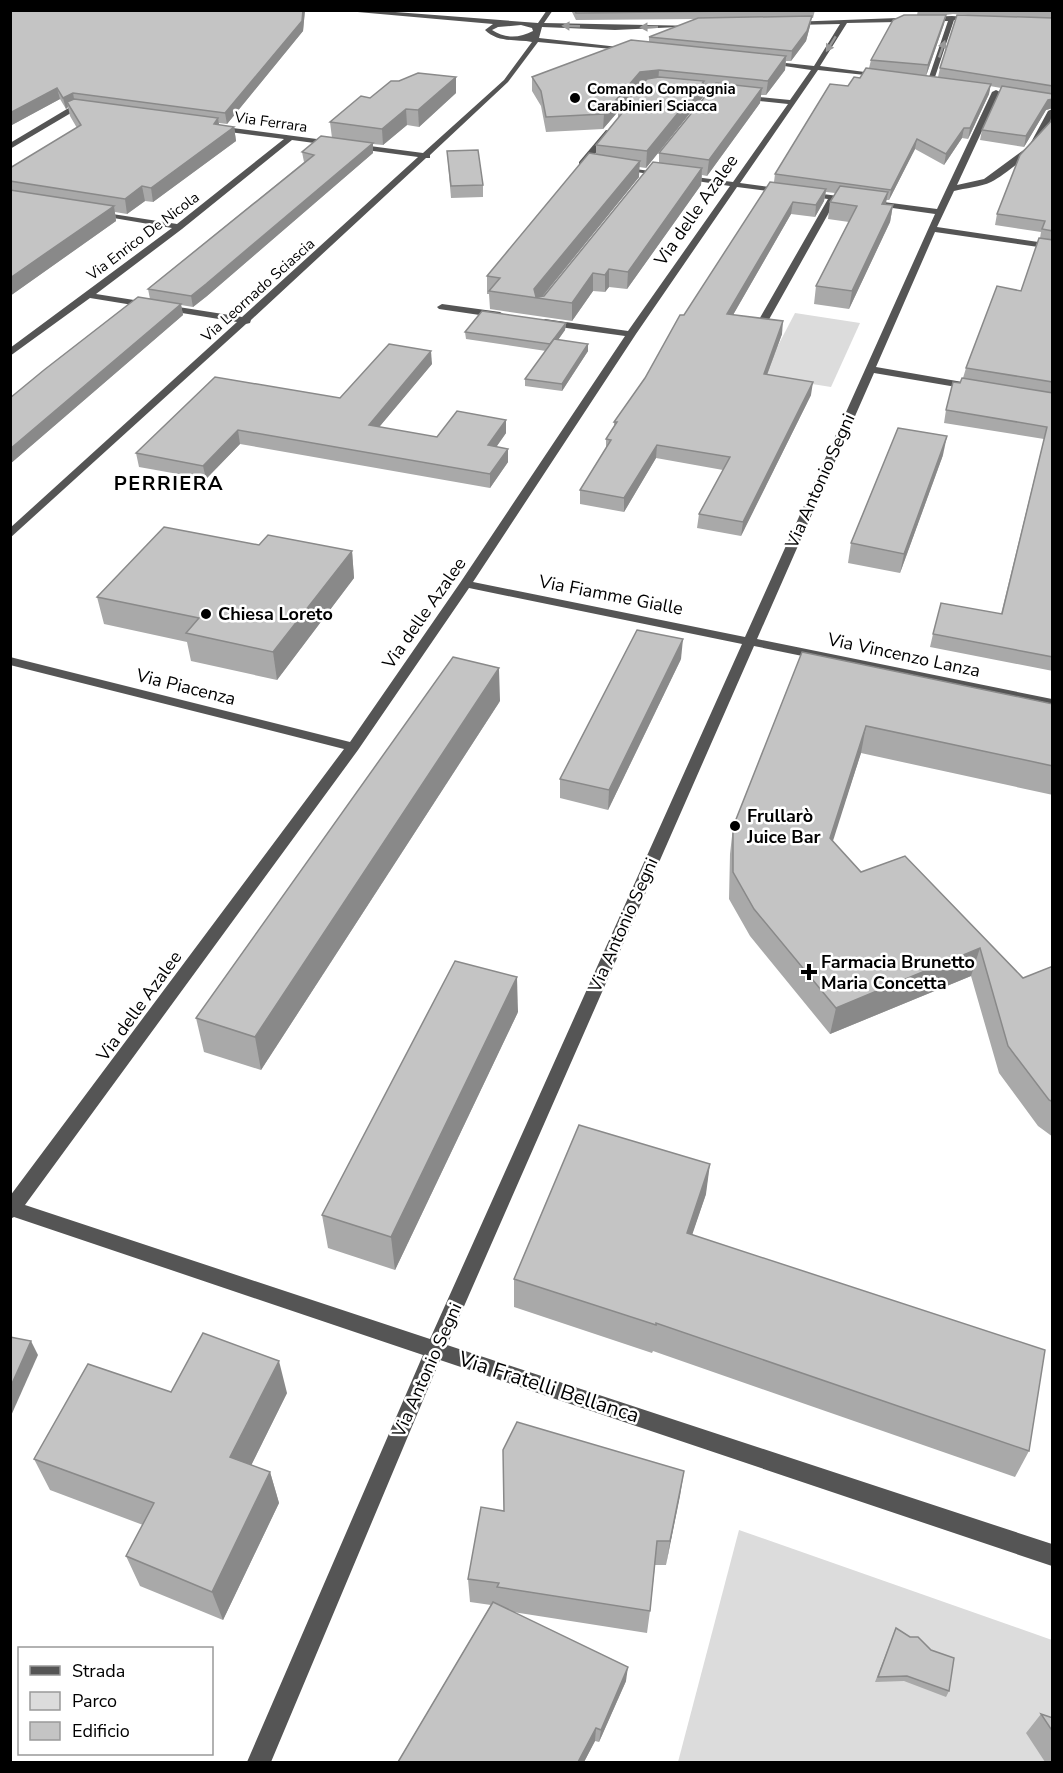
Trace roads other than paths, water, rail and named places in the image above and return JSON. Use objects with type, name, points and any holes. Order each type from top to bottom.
[{"type":"street","points":[[338,10],[527,24],[537,32],[574,43],[644,50]]},
{"type":"street","name":"Via Leornado Sciascia","points":[[10,535],[247,321],[506,81],[522,62],[550,10]]},
{"type":"street","points":[[420,16],[474,29]]},
{"type":"street","points":[[931,80],[952,18]]},
{"type":"street","points":[[780,23],[820,19],[845,21],[980,19]]},
{"type":"street","name":"Via delle Azalee","points":[[11,1209],[353,747],[466,584],[631,334],[816,68],[845,21]]},
{"type":"street","points":[[508,23],[489,28],[492,35],[513,48],[522,62]]},
{"type":"street","points":[[483,32],[515,38],[537,32],[701,26]]},
{"type":"street","points":[[759,62],[897,76]]},
{"type":"street","points":[[920,78],[942,82]]},
{"type":"street","points":[[680,90],[792,102]]},
{"type":"street","name":"Via Antonio Segni","points":[[259,1762],[435,1350],[995,91]]},
{"type":"street","points":[[705,103],[712,94]]},
{"type":"street","points":[[10,147],[75,108],[98,111]]},
{"type":"street","points":[[950,189],[987,181],[1032,147],[1053,111]]},
{"type":"street","points":[[593,166],[582,164],[616,123]]},
{"type":"street","name":"Via Ferrara","points":[[211,127],[427,156]]},
{"type":"street","name":"Via Enrico De Nicola","points":[[10,353],[179,227],[290,138]]},
{"type":"street","points":[[642,182],[656,164]]},
{"type":"street","points":[[615,169],[940,212]]},
{"type":"street","points":[[762,323],[833,198]]},
{"type":"street","points":[[89,212],[179,227]]},
{"type":"street","points":[[932,229],[1053,247]]},
{"type":"street","points":[[88,295],[247,321]]},
{"type":"street","points":[[442,307],[509,317]]},
{"type":"street","points":[[531,320],[631,334]]},
{"type":"street","points":[[870,369],[984,388]]},
{"type":"street","name":"Via Fiamme Gialle","points":[[466,584],[749,641]]},
{"type":"street","name":"Via Vincenzo Lanza","points":[[749,641],[1053,703]]},
{"type":"street","name":"Via Piacenza","points":[[10,662],[353,747]]},
{"type":"street","name":"Via Fratelli Bellanca","points":[[11,1209],[1053,1555]]},
{"type":"place","name":"Comando Compagnia Carabinieri Sciacca","points":[[575,98]]},
{"type":"place","name":"Chiesa Loreto","points":[[206,614]]},
{"type":"place","name":"Frullarò Juice Bar","points":[[735,826]]},
{"type":"place","name":"Farmacia Brunetto Maria Concetta","points":[[809,972]]},
{"type":"district","name":"PERRIERA","points":[[169,483]]}]
